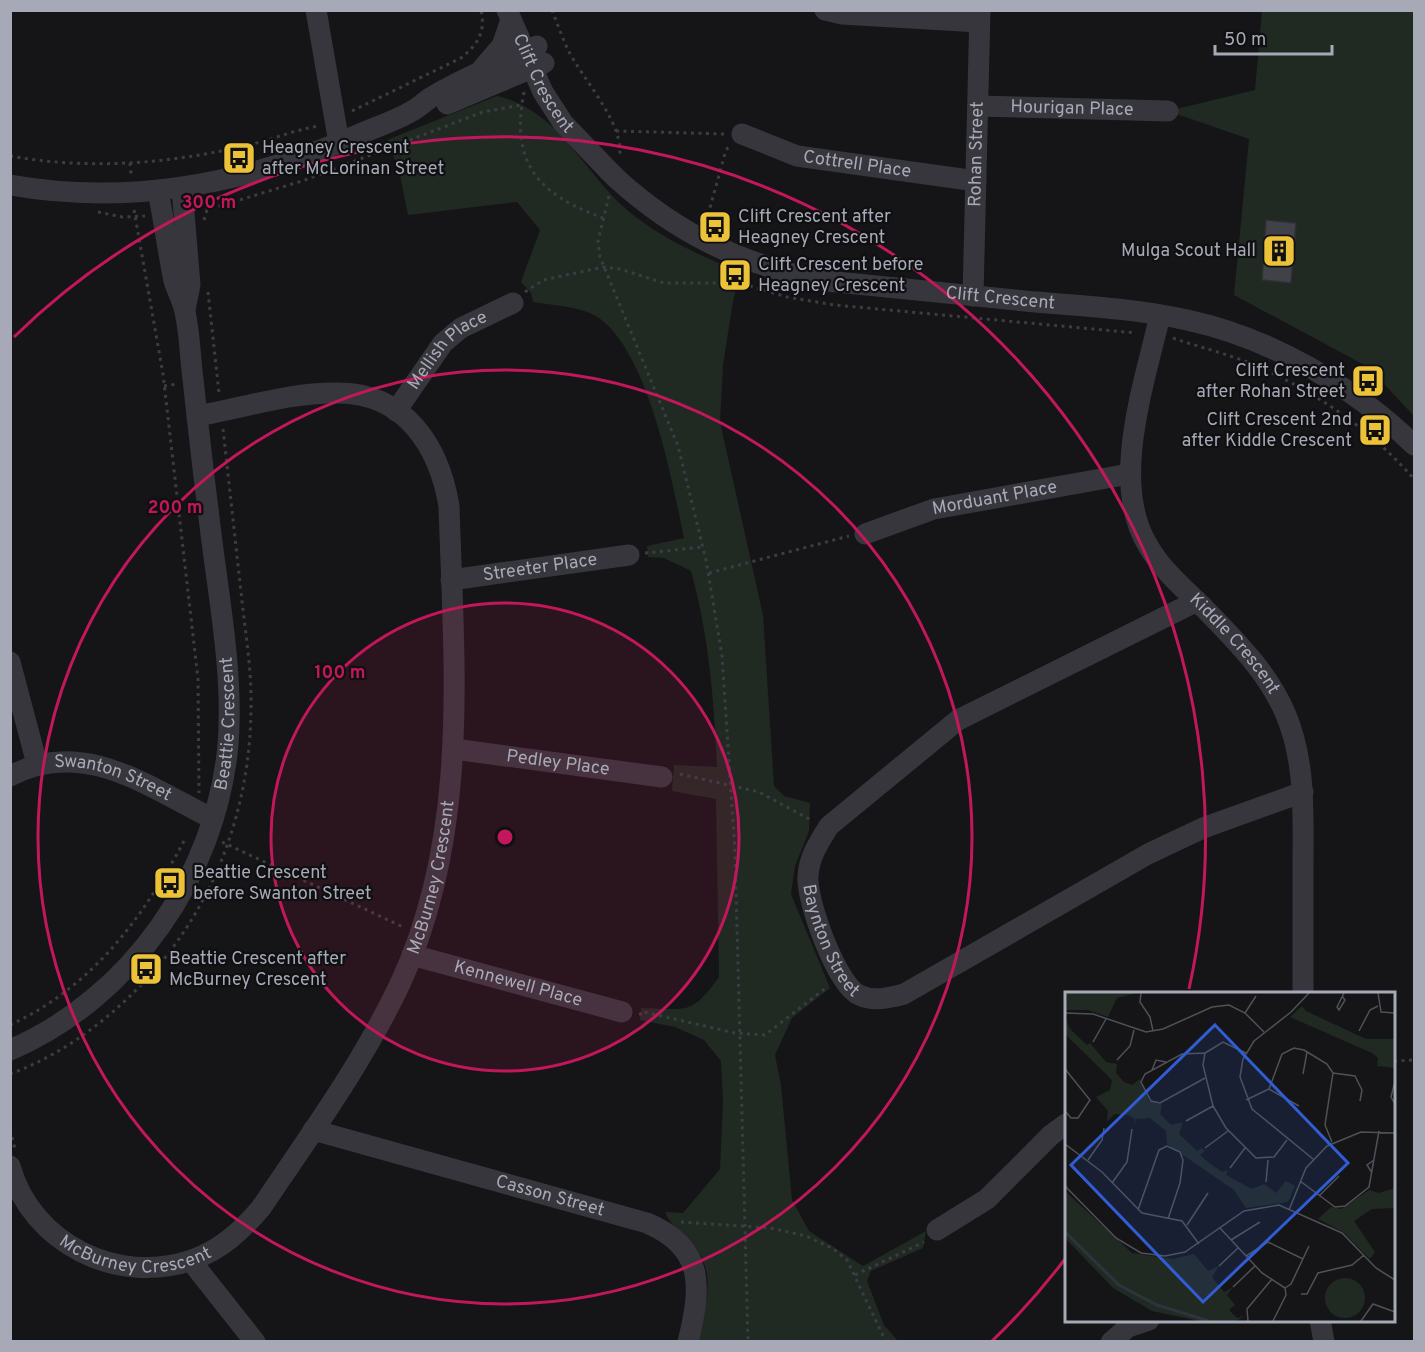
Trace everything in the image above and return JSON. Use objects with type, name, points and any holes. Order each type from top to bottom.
[{"type":"street","points":[[316,10],[339,143]]},
{"type":"street","points":[[825,10],[842,14],[980,16]]},
{"type":"street","points":[[478,83],[502,46],[513,14]]},
{"type":"street","name":"Clift Crescent","points":[[513,14],[535,57],[591,151]]},
{"type":"street","name":"Rohan Street","points":[[974,296],[980,16]]},
{"type":"street","points":[[10,185],[70,193],[158,191],[270,169],[339,143],[412,111],[431,97],[478,83],[535,57]]},
{"type":"street","name":"Clift Crescent","points":[[535,57],[547,99],[563,123],[613,175],[678,227],[722,251],[769,269],[818,280],[1160,315],[1216,328],[1269,348],[1358,397],[1414,445]]},
{"type":"street","points":[[478,83],[520,89],[547,99]]},
{"type":"street","name":"Hourigan Place","points":[[978,106],[1168,111]]},
{"type":"street","name":"Cottrell Place","points":[[742,134],[797,156],[976,181]]},
{"type":"street","name":"Beattie Crescent","points":[[182,188],[190,285],[185,312]]},
{"type":"street","name":"Beattie Crescent","points":[[10,1050],[60,1023],[95,997],[127,968],[155,934],[179,898],[227,752],[229,692],[185,312],[175,282],[158,191]]},
{"type":"street","name":"Mellish Place","points":[[396,411],[443,343],[461,328],[513,303]]},
{"type":"street","name":"Kiddle Crescent","points":[[1160,315],[1129,474],[1135,517],[1146,543],[1161,566],[1247,651],[1269,681],[1286,715],[1298,752],[1303,792],[1303,992]]},
{"type":"street","name":"McBurney Crescent","points":[[13,1159],[27,1205],[51,1233],[82,1254],[111,1263],[142,1267],[191,1261],[225,1244],[244,1227],[313,1130],[373,1038],[412,955],[441,852],[454,749],[449,506],[444,477],[434,451],[417,429],[396,411],[375,400],[337,393],[311,394],[197,416]]},
{"type":"street","name":"Morduant Place","points":[[865,534],[934,509],[1129,474]]},
{"type":"street","name":"Streeter Place","points":[[451,580],[629,555]]},
{"type":"street","name":"Baynton Street","points":[[1197,601],[958,720],[829,826],[816,846],[808,879],[810,900],[840,978],[859,995],[876,1000],[904,994],[1148,854],[1203,828],[1303,792]]},
{"type":"street","points":[[10,662],[37,764]]},
{"type":"street","name":"Pedley Place","points":[[454,749],[662,777]]},
{"type":"street","name":"Swanton Street","points":[[10,776],[37,764],[65,760],[93,763],[118,772],[206,821]]},
{"type":"street","name":"Kennewell Place","points":[[412,955],[622,1012]]},
{"type":"street","points":[[937,1230],[987,1198],[1065,1125]]},
{"type":"street","name":"Casson Street","points":[[313,1130],[647,1222],[672,1236],[682,1244],[693,1263],[698,1284],[697,1306],[688,1341]]},
{"type":"street","points":[[191,1261],[255,1341]]},
{"type":"street","points":[[1111,1341],[1128,1327],[1143,1322]]},
{"type":"street","points":[[1320,1322],[1324,1341]]},
{"type":"path","points":[[354,110],[461,58],[472,49],[482,35],[484,22],[481,10]]},
{"type":"path","points":[[552,10],[568,50],[616,131],[622,147],[613,175],[598,247],[604,267],[678,446],[709,573],[722,656],[733,786],[748,1341]]},
{"type":"path","points":[[523,98],[519,135],[527,160],[540,184],[572,207],[603,218]]},
{"type":"path","points":[[203,223],[207,210],[305,180],[483,112],[521,105]]},
{"type":"path","points":[[10,156],[98,164],[164,160],[243,147],[321,126]]},
{"type":"path","points":[[616,131],[742,134]]},
{"type":"path","points":[[706,222],[726,150],[742,134]]},
{"type":"path","points":[[135,217],[163,374],[198,678],[199,790],[206,821],[228,845],[418,934]]},
{"type":"path","points":[[513,303],[543,280],[604,267],[620,269],[664,283],[741,281],[787,297],[835,305],[1138,333]]},
{"type":"path","points":[[207,285],[218,380]]},
{"type":"path","points":[[1172,338],[1251,364],[1285,380],[1357,425],[1414,479]]},
{"type":"path","points":[[10,1074],[44,1059],[87,1032],[142,984],[184,932],[208,892],[228,845],[246,774],[251,708],[223,426],[226,421]]},
{"type":"path","points":[[709,573],[845,536],[865,534]]},
{"type":"path","points":[[629,555],[703,546]]},
{"type":"path","points":[[662,777],[682,774],[759,792],[820,826],[829,826]]},
{"type":"path","points":[[10,1026],[47,1005],[78,983],[107,955],[147,906],[188,834],[193,828],[206,821]]},
{"type":"path","points":[[622,1012],[644,1014],[644,1012],[740,1034],[765,1035],[840,978]]},
{"type":"path","points":[[1395,1061],[1414,1060]]},
{"type":"path","points":[[10,1130],[13,1159]]},
{"type":"path","points":[[672,1236],[682,1221],[745,1225],[786,1231],[817,1240],[847,1260],[886,1341]]},
{"type":"path","points":[[855,1275],[923,1243],[937,1230]]},
{"type":"shaded area","points":[[1262,11],[1414,11],[1414,416],[1368,367],[1234,295],[1249,139],[1168,111],[1255,90]]},
{"type":"shaded area","points":[[497,96],[520,104],[557,131],[618,201],[648,226],[687,248],[741,272],[733,301],[723,365],[720,422],[763,615],[774,786],[784,796],[810,803],[809,831],[795,866],[791,894],[830,988],[792,1018],[775,1055],[781,1085],[792,1200],[809,1231],[863,1266],[926,1231],[923,1248],[871,1271],[867,1281],[884,1325],[898,1341],[696,1341],[707,1293],[706,1270],[695,1247],[671,1222],[665,1212],[683,1213],[720,1169],[723,1102],[721,1061],[704,1040],[675,1027],[640,1020],[641,1008],[687,1008],[701,998],[719,977],[716,799],[672,791],[674,765],[717,767],[706,644],[691,571],[664,558],[648,557],[647,546],[684,538],[657,422],[634,363],[619,339],[603,321],[588,312],[533,302],[531,293],[521,282],[540,230],[517,202],[408,215],[399,170],[387,140]]},
{"type":"building","name":"Mulga Scout Hall","points":[[1266,220],[1296,223],[1291,283],[1262,280]]},
{"type":"place","name":"Heagney Crescent after McLorinan Street","points":[[239,158]]},
{"type":"place","name":"Clift Crescent after Heagney Crescent","points":[[715,227]]},
{"type":"place","name":"Mulga Scout Hall","points":[[1279,251]]},
{"type":"place","name":"Clift Crescent before Heagney Crescent","points":[[735,275]]},
{"type":"place","name":"Clift Crescent after Rohan Street","points":[[1368,381]]},
{"type":"place","name":"Clift Crescent 2nd after Kiddle Crescent","points":[[1375,430]]},
{"type":"place","name":"Beattie Crescent before Swanton Street","points":[[170,883]]},
{"type":"place","name":"Beattie Crescent after McBurney Crescent","points":[[146,969]]}]
